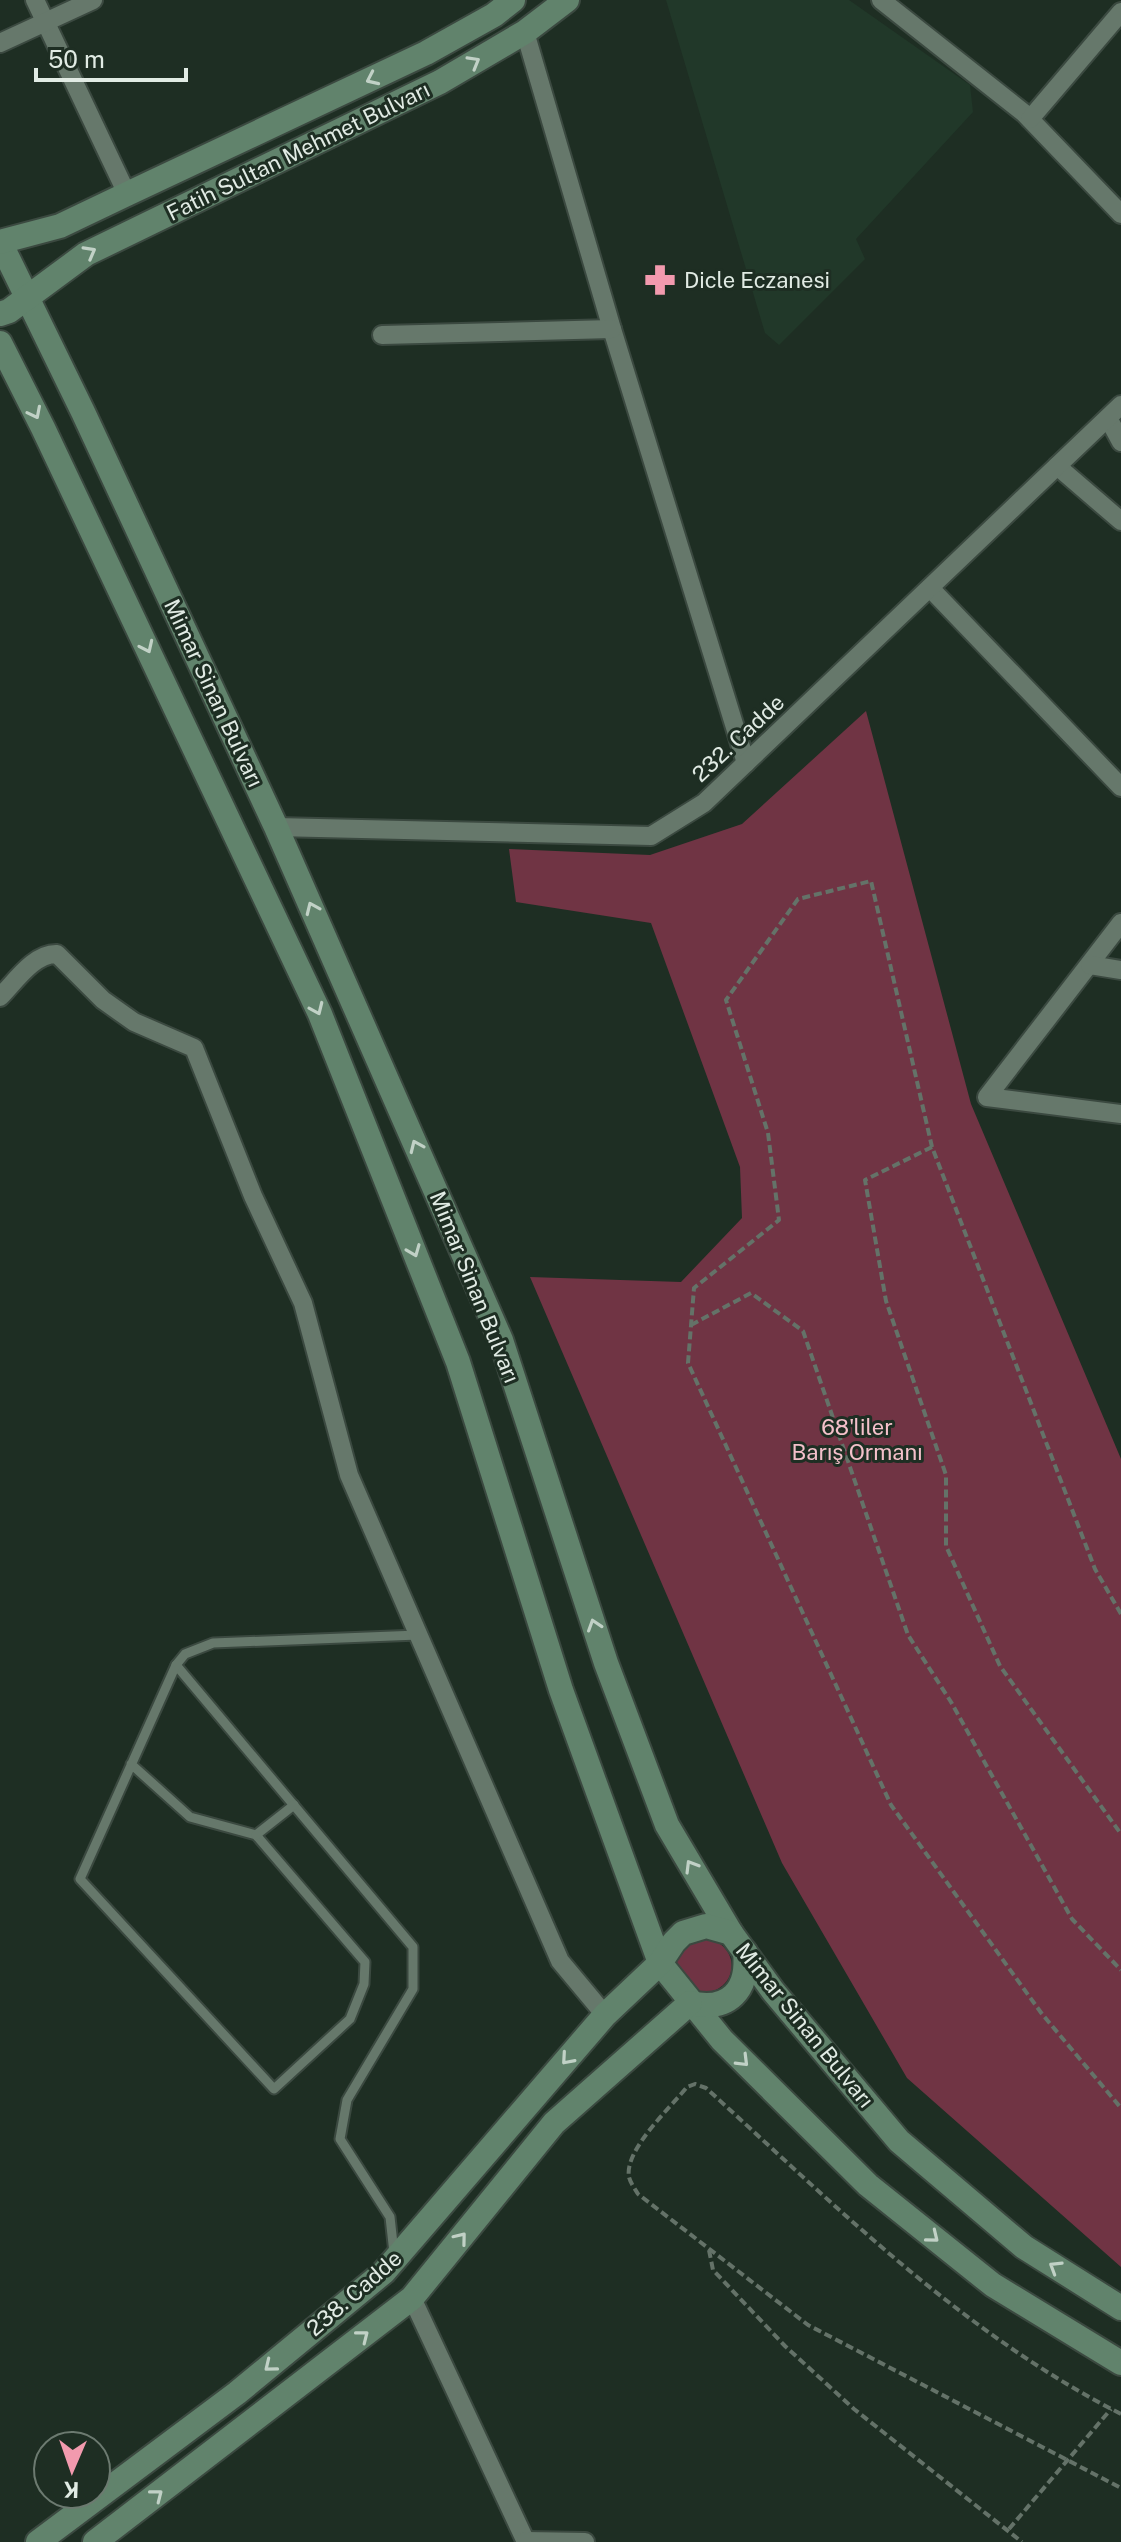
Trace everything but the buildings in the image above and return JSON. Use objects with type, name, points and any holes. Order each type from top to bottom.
[{"type":"main road","name":"Fatih Sultan Mehmet Bulvarı","points":[[0,242],[60,226],[426,53],[494,15],[513,0]]},
{"type":"main road","name":"Fatih Sultan Mehmet Bulvarı","points":[[0,314],[9,311],[86,254],[440,82],[525,32],[567,0]]},
{"type":"main road","name":"Mimar Sinan Bulvarı","points":[[0,242],[83,412],[276,827],[501,1340],[606,1663],[667,1825],[738,1942],[773,1991],[899,2141],[1024,2247],[1121,2308]]},
{"type":"main road","name":"Mimar Sinan Bulvarı","points":[[0,343],[320,1014],[458,1362],[561,1690],[660,1963],[722,2040],[868,2185],[993,2285],[1121,2363]]},
{"type":"main road","points":[[660,1963],[674,1942],[694,1928],[706,1926],[738,1942],[744,1978],[738,1990],[716,2005],[690,2003]]},
{"type":"main road","name":"238. Cadde","points":[[38,2542],[237,2393],[395,2261],[605,2015],[660,1963]]},
{"type":"main road","name":"238. Cadde","points":[[95,2542],[412,2298],[554,2123],[690,2003]]},
{"type":"main road","points":[[395,2261],[412,2298]]},
{"type":"street","points":[[35,0],[127,194]]},
{"type":"street","points":[[0,43],[93,0]]},
{"type":"street","points":[[881,0],[1030,119],[1121,214]]},
{"type":"street","points":[[1030,119],[1121,12]]},
{"type":"street","points":[[525,32],[612,329],[746,763]]},
{"type":"street","points":[[382,335],[612,329]]},
{"type":"street","points":[[1114,412],[1121,442]]},
{"type":"street","name":"232. Cadde","points":[[276,827],[651,836],[704,803],[1114,412]]},
{"type":"street","points":[[1057,466],[1121,521]]},
{"type":"street","points":[[930,588],[1121,787]]},
{"type":"street","points":[[1121,923],[987,1097],[1121,1114]]},
{"type":"street","points":[[0,997],[29,966],[48,954],[57,954],[103,1000],[134,1022],[194,1048],[253,1196],[303,1303],[349,1475],[560,1961],[605,2015]]},
{"type":"street","points":[[1090,965],[1121,970]]},
{"type":"street","points":[[412,2298],[526,2541],[585,2542]]},
{"type":"lane","points":[[131,1764],[190,1817],[256,1835],[365,1962],[364,1984],[350,2019],[274,2089],[80,1879],[131,1764],[176,1665],[185,1654],[213,1643],[418,1635]]},
{"type":"lane","points":[[176,1665],[413,1947],[413,1989],[347,2100],[340,2139],[390,2217],[395,2261]]},
{"type":"lane","points":[[256,1835],[294,1805]]},
{"type":"path","points":[[1121,1614],[1095,1569],[932,1147],[871,881],[798,899],[726,1000],[768,1133],[779,1220],[694,1288],[688,1363],[891,1805],[1042,2014],[1121,2108]]},
{"type":"path","points":[[932,1147],[865,1180],[886,1301],[946,1475],[946,1546],[1000,1666],[1121,1834]]},
{"type":"path","points":[[691,1325],[751,1293],[803,1331],[908,1635],[951,1702],[1072,1919],[1121,1970]]},
{"type":"path","points":[[1121,2414],[1046,2372],[973,2323],[905,2269],[706,2088],[695,2084],[687,2087],[640,2143],[630,2160],[629,2177],[638,2194],[808,2325],[1121,2490]]},
{"type":"path","points":[[709,2250],[713,2270],[785,2346],[854,2409],[1022,2542]]},
{"type":"path","points":[[1008,2529],[1111,2409]]},
{"type":"shaded area","points":[[666,0],[849,0],[970,85],[973,112],[856,239],[865,259],[779,345],[765,333]]},
{"type":"green space","name":"68'liler Barış Ormanı","points":[[866,711],[971,1104],[1121,1459],[1121,2267],[907,2078],[782,1863],[530,1277],[681,1282],[742,1218],[740,1167],[651,923],[516,902],[509,849],[650,855],[742,824]]},
{"type":"green space","points":[[707,1938],[719,1943],[727,1952],[731,1971],[720,1988],[696,1992],[676,1965],[686,1946]]},
{"type":"place","name":"Dicle Eczanesi","points":[[660,280]]}]
